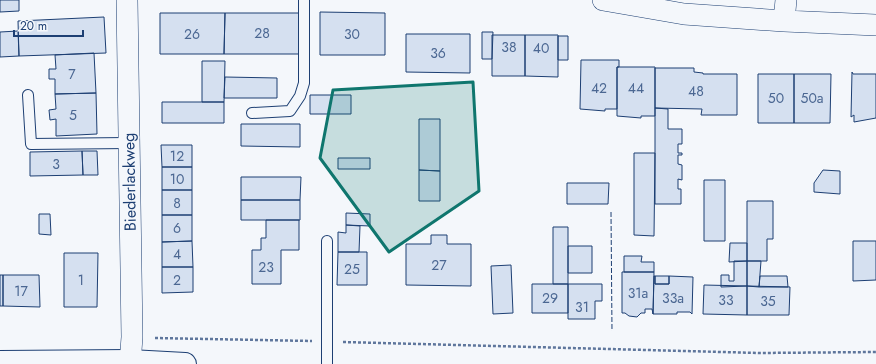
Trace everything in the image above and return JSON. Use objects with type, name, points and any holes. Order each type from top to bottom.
[{"type":"main road","points":[[0,362],[185,364]]},
{"type":"street","name":"Biederlackweg","points":[[127,0],[132,337],[130,363]]},
{"type":"street","points":[[603,0],[684,14],[784,21],[876,25]]},
{"type":"street","points":[[784,21],[786,0]]},
{"type":"lane","points":[[252,113],[290,111],[300,96],[304,84],[304,0]]},
{"type":"lane","points":[[28,95],[31,144],[128,143]]},
{"type":"lane","points":[[327,241],[327,364]]},
{"type":"path","points":[[132,337],[760,353],[876,352]]},
{"type":"highlighted area","points":[[473,82],[479,191],[389,252],[320,158],[333,90]]},
{"type":"building","points":[[0,0],[19,0],[19,11],[0,12]]},
{"type":"building","points":[[320,12],[385,13],[385,55],[320,55]]},
{"type":"building","points":[[160,13],[225,13],[224,54],[160,54]]},
{"type":"building","points":[[225,13],[299,13],[299,54],[224,54]]},
{"type":"building","points":[[104,17],[106,53],[19,56],[18,21]]},
{"type":"building","points":[[18,31],[19,56],[0,57],[0,32]]},
{"type":"building","points":[[482,32],[493,32],[492,59],[482,59]]},
{"type":"building","points":[[406,34],[470,34],[470,73],[406,72]]},
{"type":"building","points":[[492,35],[525,35],[525,76],[492,76]]},
{"type":"building","points":[[525,35],[558,35],[558,77],[525,76]]},
{"type":"building","points":[[558,36],[568,36],[568,60],[558,60]]},
{"type":"building","points":[[94,53],[96,93],[55,94],[55,79],[49,79],[49,69],[56,69],[55,55]]},
{"type":"building","points":[[581,60],[619,60],[619,67],[617,67],[617,109],[605,109],[605,111],[580,109]]},
{"type":"building","points":[[202,61],[225,61],[224,102],[202,102]]},
{"type":"building","points":[[617,67],[655,67],[655,116],[641,116],[641,118],[617,116]]},
{"type":"building","points":[[655,68],[694,68],[694,72],[703,74],[737,74],[737,115],[701,115],[702,109],[655,108]]},
{"type":"building","points":[[852,72],[853,74],[876,74],[876,118],[854,122],[854,115],[851,117]]},
{"type":"building","points":[[758,74],[794,74],[794,123],[758,123]]},
{"type":"building","points":[[794,74],[831,74],[830,123],[794,123]]},
{"type":"building","points":[[225,77],[277,78],[277,98],[224,98]]},
{"type":"building","points":[[96,93],[97,134],[56,136],[56,119],[50,120],[49,110],[56,109],[55,94]]},
{"type":"building","points":[[310,95],[351,95],[351,114],[310,114]]},
{"type":"building","points":[[162,102],[224,102],[224,123],[162,123]]},
{"type":"building","points":[[655,108],[668,109],[668,129],[682,129],[682,144],[678,144],[678,153],[682,153],[682,155],[678,155],[678,164],[682,165],[682,180],[678,179],[678,189],[681,189],[681,204],[655,204]]},
{"type":"building","points":[[419,119],[440,119],[440,171],[419,170]]},
{"type":"building","points":[[241,124],[300,124],[300,147],[241,146]]},
{"type":"building","points":[[161,145],[192,145],[192,167],[162,167]]},
{"type":"building","points":[[82,151],[97,151],[98,175],[83,175]]},
{"type":"building","points":[[82,151],[83,175],[30,176],[30,152]]},
{"type":"building","points":[[634,153],[655,153],[654,236],[634,235]]},
{"type":"building","points":[[338,158],[370,158],[370,169],[338,169]]},
{"type":"building","points":[[162,167],[192,167],[192,190],[162,190]]},
{"type":"building","points":[[419,170],[440,171],[440,201],[419,201]]},
{"type":"building","points":[[823,170],[840,171],[840,194],[814,192],[814,183]]},
{"type":"building","points":[[241,177],[301,177],[300,200],[241,200]]},
{"type":"building","points":[[704,180],[725,180],[725,241],[704,241]]},
{"type":"building","points":[[567,183],[609,183],[608,204],[567,204]]},
{"type":"building","points":[[162,190],[192,190],[192,215],[162,215]]},
{"type":"building","points":[[241,200],[300,200],[300,220],[241,220]]},
{"type":"building","points":[[747,201],[773,201],[773,239],[767,239],[767,261],[747,261]]},
{"type":"building","points":[[346,213],[370,214],[370,226],[346,225]]},
{"type":"building","points":[[39,214],[50,214],[51,235],[39,234]]},
{"type":"building","points":[[162,215],[192,215],[192,241],[162,242]]},
{"type":"building","points":[[266,220],[299,220],[299,250],[281,250],[281,284],[252,284],[252,250],[261,250],[261,238],[266,238]]},
{"type":"building","points":[[346,225],[360,226],[359,252],[338,252],[338,232],[346,233]]},
{"type":"building","points":[[553,227],[568,227],[568,284],[553,284]]},
{"type":"building","points":[[431,235],[447,235],[447,244],[471,244],[471,286],[406,285],[406,244],[431,244]]},
{"type":"building","points":[[192,241],[193,267],[162,267],[162,242]]},
{"type":"building","points":[[853,241],[876,241],[876,280],[853,281]]},
{"type":"building","points":[[730,243],[747,243],[747,261],[729,262]]},
{"type":"building","points":[[568,246],[592,246],[592,273],[568,273]]},
{"type":"building","points":[[338,252],[367,252],[367,285],[337,285]]},
{"type":"building","points":[[64,253],[98,253],[97,307],[64,307]]},
{"type":"building","points":[[624,256],[642,256],[641,262],[654,262],[654,272],[624,272]]},
{"type":"building","points":[[734,261],[747,261],[747,286],[721,287],[721,275],[729,275],[729,281],[734,281]]},
{"type":"building","points":[[747,261],[761,261],[759,287],[747,286]]},
{"type":"building","points":[[511,265],[513,313],[493,314],[491,266]]},
{"type":"building","points":[[162,267],[193,267],[193,292],[162,293]]},
{"type":"building","points":[[622,272],[654,272],[653,314],[652,309],[645,309],[645,313],[641,313],[637,317],[622,313]]},
{"type":"building","points":[[0,275],[3,275],[3,306],[0,306]]},
{"type":"building","points":[[3,275],[39,275],[40,307],[3,306]]},
{"type":"building","points":[[654,276],[655,284],[669,284],[669,276],[693,277],[692,314],[690,312],[677,312],[677,314],[653,314]]},
{"type":"building","points":[[655,276],[669,276],[669,284],[655,284]]},
{"type":"building","points":[[760,276],[787,276],[788,287],[759,287]]},
{"type":"building","points":[[532,284],[568,284],[568,313],[532,313]]},
{"type":"building","points":[[568,284],[602,284],[602,301],[595,301],[595,319],[568,319]]},
{"type":"building","points":[[704,285],[747,286],[747,315],[703,314]]},
{"type":"building","points":[[747,286],[790,287],[789,315],[747,315]]},
{"type":"fence","points":[[611,212],[612,331]]}]
